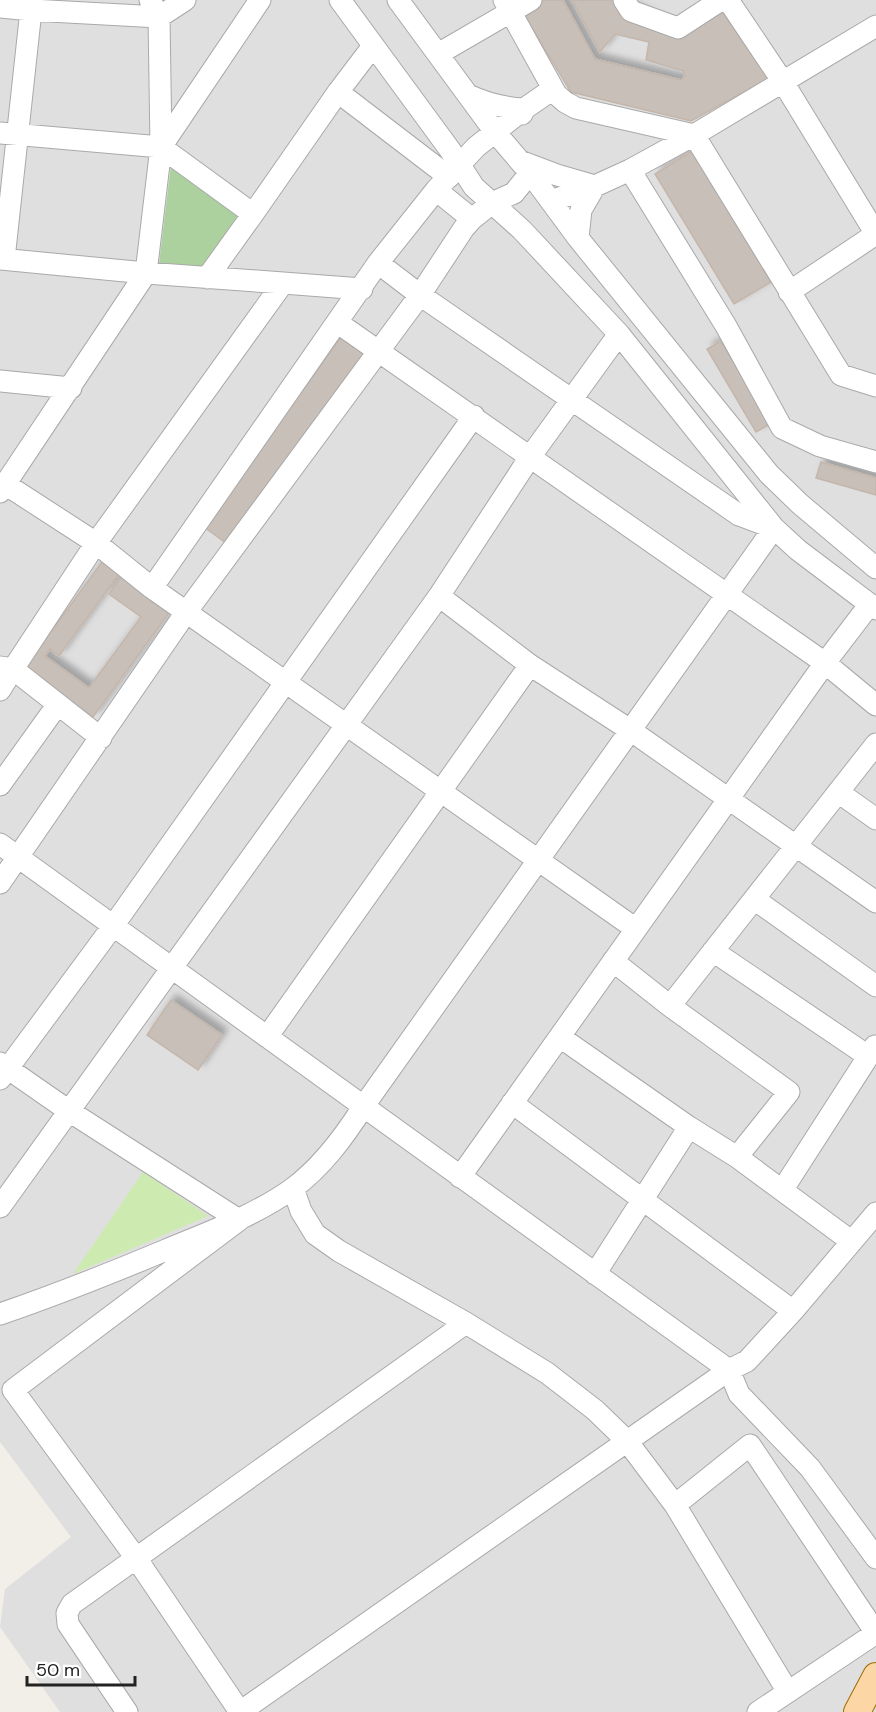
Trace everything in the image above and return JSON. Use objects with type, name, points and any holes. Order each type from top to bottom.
[{"type":"main road","points":[[857,1712],[876,1676]]},
{"type":"street","points":[[0,7],[31,10],[154,9],[185,0]]},
{"type":"street","points":[[161,147],[260,0]]},
{"type":"street","points":[[340,0],[373,46],[472,219]]},
{"type":"street","points":[[398,0],[495,132],[523,164],[578,238],[769,474],[800,504],[873,561]]},
{"type":"street","points":[[438,54],[507,6],[531,0]]},
{"type":"street","points":[[624,0],[631,11],[678,28],[721,0]]},
{"type":"street","points":[[728,0],[783,82],[876,234],[789,292]]},
{"type":"street","points":[[507,6],[560,99],[576,108],[694,135],[841,375],[876,386]]},
{"type":"street","points":[[154,9],[161,147],[146,273],[71,388],[1,489],[96,543],[152,588],[636,929]]},
{"type":"street","points":[[31,10],[9,134],[2,259],[146,273],[362,289]]},
{"type":"street","points":[[551,201],[630,171],[876,26]]},
{"type":"street","points":[[207,278],[373,46]]},
{"type":"street","points":[[152,588],[378,264],[448,177],[476,147],[553,89]]},
{"type":"street","points":[[338,92],[448,177],[474,187],[522,230],[619,334],[774,528],[798,550],[873,606],[825,663],[460,1177]]},
{"type":"street","points":[[468,95],[485,104],[524,109]]},
{"type":"street","points":[[0,883],[187,611],[420,295],[472,219],[492,203],[514,193],[523,164],[517,134],[524,109]]},
{"type":"street","points":[[9,134],[161,147],[253,214]]},
{"type":"street","points":[[523,164],[595,186]]},
{"type":"street","points":[[630,171],[726,326],[782,428],[820,446],[876,462]]},
{"type":"street","points":[[578,238],[581,210],[595,186]]},
{"type":"street","points":[[378,264],[739,515],[774,528]]},
{"type":"street","points":[[0,690],[7,668],[283,283]]},
{"type":"street","points":[[338,323],[825,663],[876,705]]},
{"type":"street","points":[[0,1208],[439,596],[530,457],[619,334]]},
{"type":"street","points":[[0,381],[71,388]]},
{"type":"street","points":[[239,1220],[2,1071],[113,926],[474,416]]},
{"type":"street","points":[[774,528],[363,1107],[348,1132],[325,1159],[293,1188],[239,1220],[13,1390],[136,1558],[240,1712],[729,1370],[747,1361],[793,1311],[876,1213]]},
{"type":"street","points":[[439,596],[531,665],[630,730],[876,902]]},
{"type":"street","points":[[267,1037],[531,665]]},
{"type":"street","points":[[7,668],[58,704],[100,738]]},
{"type":"street","points":[[0,785],[58,704]]},
{"type":"street","points":[[670,1006],[876,744]]},
{"type":"street","points":[[838,792],[876,819]]},
{"type":"street","points":[[0,844],[729,1370],[739,1394],[810,1468],[876,1558]]},
{"type":"street","points":[[754,899],[876,986]]},
{"type":"street","points":[[713,951],[872,1051],[783,1189]]},
{"type":"street","points":[[613,961],[670,1006],[789,1092],[737,1157]]},
{"type":"street","points":[[560,1037],[783,1189],[851,1241]]},
{"type":"street","points":[[512,1103],[793,1311]]},
{"type":"street","points":[[596,1274],[689,1127]]},
{"type":"street","points":[[293,1188],[301,1211],[315,1234],[339,1251],[466,1323],[547,1373],[595,1410],[627,1441],[675,1505],[789,1692]]},
{"type":"street","points":[[0,1314],[57,1295],[239,1220]]},
{"type":"street","points":[[127,1712],[68,1624],[67,1613],[72,1604],[466,1323]]},
{"type":"street","points":[[675,1505],[750,1445],[876,1633],[758,1712]]},
{"type":"shaded area","points":[[0,0],[876,0],[876,1712],[60,1712],[0,1627],[5,1589],[71,1537],[0,1442]]},
{"type":"green space","points":[[171,165],[241,213],[200,269],[159,264]]},
{"type":"green space","points":[[143,1172],[208,1216],[73,1274]]},
{"type":"building","points":[[544,0],[563,0],[595,59],[681,80],[685,76],[683,71],[646,60],[649,42],[615,34],[600,52],[572,0],[617,0],[679,35],[726,5],[773,76],[691,121],[571,92],[522,12]]},
{"type":"building","points":[[692,151],[771,282],[734,304],[655,174]]},
{"type":"building","points":[[341,337],[364,354],[226,543],[204,527]]},
{"type":"building","points":[[721,341],[770,424],[756,432],[707,349]]},
{"type":"building","points":[[821,462],[876,478],[876,495],[816,478]]},
{"type":"building","points":[[102,562],[119,574],[59,656],[50,649],[45,656],[89,688],[141,617],[109,594],[123,574],[171,610],[93,717],[25,667]]},
{"type":"building","points":[[171,1000],[222,1035],[198,1070],[147,1035]]}]
